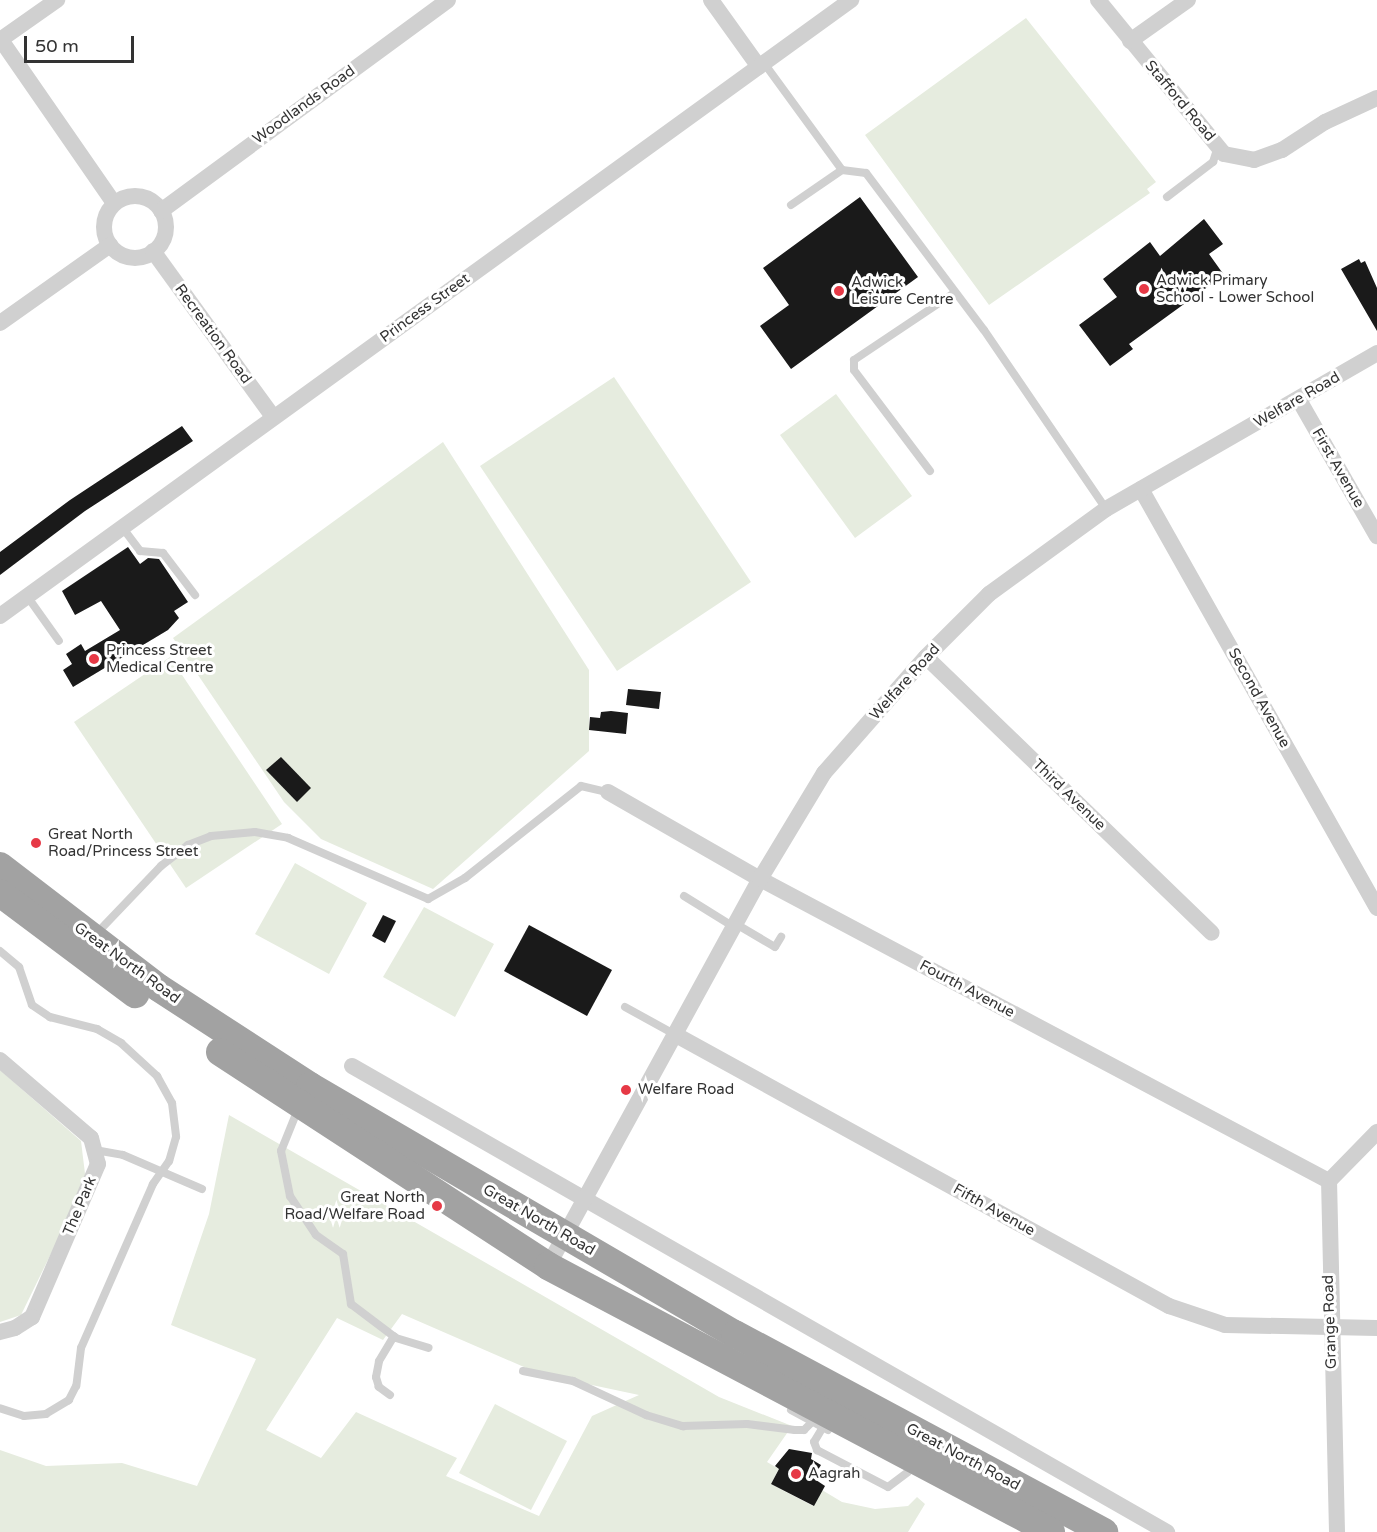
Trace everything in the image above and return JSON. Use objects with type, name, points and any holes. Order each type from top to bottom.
[{"type":"highway","name":"Great North Road","points":[[0,866],[92,939],[261,1055],[564,1236],[735,1334],[1104,1532]]},
{"type":"highway","name":"Great North Road","points":[[0,893],[87,961],[300,1105],[548,1266],[725,1362],[1048,1530]]},
{"type":"street","points":[[57,0],[0,40],[114,203]]},
{"type":"street","name":"Woodlands Road","points":[[161,211],[448,0]]},
{"type":"street","points":[[711,0],[762,65]]},
{"type":"street","name":"Princess Street","points":[[0,616],[851,0]]},
{"type":"street","name":"Stafford Road","points":[[1098,0],[1224,154],[1254,160],[1282,150],[1325,122],[1377,98]]},
{"type":"street","points":[[1130,41],[1188,0]]},
{"type":"street","points":[[140,196],[161,211],[166,228],[153,252],[128,257],[110,245],[103,227],[114,203],[140,196]]},
{"type":"street","points":[[0,323],[110,245]]},
{"type":"street","name":"Recreation Road","points":[[153,252],[273,417]]},
{"type":"street","name":"Welfare Road","points":[[548,1266],[760,879],[824,773],[926,657],[989,594],[1106,508],[1299,400],[1377,353]]},
{"type":"street","name":"First Avenue","points":[[1299,400],[1377,536]]},
{"type":"street","name":"Second Avenue","points":[[1141,489],[1377,908]]},
{"type":"street","name":"Third Avenue","points":[[926,657],[1212,933]]},
{"type":"street","name":"Fourth Avenue","points":[[608,792],[760,879],[1329,1180]]},
{"type":"street","name":"Fifth Avenue","points":[[676,1035],[1169,1306],[1225,1324],[1377,1328]]},
{"type":"street","points":[[0,1060],[91,1138],[94,1150]]},
{"type":"street","points":[[352,1066],[1167,1532]]},
{"type":"street","points":[[1329,1180],[1377,1132]]},
{"type":"street","name":"The Park","points":[[0,1332],[15,1328],[32,1317],[98,1164],[94,1150]]},
{"type":"street","name":"Grange Road","points":[[1329,1180],[1330,1328],[1337,1532]]},
{"type":"lane","points":[[762,65],[842,170]]},
{"type":"lane","points":[[1167,197],[1207,168],[1218,146]]},
{"type":"lane","points":[[791,205],[842,170],[866,173],[1049,421],[1106,508]]},
{"type":"lane","points":[[930,471],[854,370],[854,360],[954,293]]},
{"type":"lane","points":[[122,527],[140,551],[163,553],[195,595]]},
{"type":"lane","points":[[27,596],[59,641]]},
{"type":"lane","points":[[92,939],[161,866],[188,844],[211,836],[255,832],[288,838],[428,899],[465,878],[581,786],[608,792]]},
{"type":"lane","points":[[684,896],[775,947],[781,937]]},
{"type":"lane","points":[[0,951],[19,967],[32,1005],[50,1017],[97,1029],[113,1038],[157,1076],[172,1103],[176,1137],[169,1161],[158,1173],[81,1348],[76,1386],[69,1400],[46,1414],[24,1416],[0,1408]]},
{"type":"lane","points":[[626,1007],[676,1035]]},
{"type":"lane","points":[[300,1105],[281,1151],[290,1196],[316,1235],[343,1254],[351,1304],[394,1336],[428,1348]]},
{"type":"lane","points":[[94,1150],[123,1155],[158,1173],[202,1189]]},
{"type":"lane","points":[[390,1395],[379,1387],[376,1377],[379,1361],[394,1336]]},
{"type":"lane","points":[[725,1362],[745,1384]]},
{"type":"lane","points":[[524,1371],[573,1381],[646,1415],[683,1426],[747,1424],[804,1430],[812,1422]]},
{"type":"lane","points":[[783,1406],[842,1437]]},
{"type":"lane","points":[[823,1427],[814,1442],[817,1450],[888,1487],[908,1472]]},
{"type":"lane","points":[[899,1467],[919,1477]]},
{"type":"lane","points":[[1003,1518],[1048,1530]]},
{"type":"shaded area","points":[[1026,18],[1156,182],[1147,189],[1150,193],[989,305],[865,135]]},
{"type":"shaded area","points":[[614,377],[751,582],[617,671],[480,466]]},
{"type":"shaded area","points":[[836,394],[912,496],[855,538],[780,435]]},
{"type":"shaded area","points":[[443,442],[589,670],[589,751],[433,889],[321,839],[284,802],[173,638]]},
{"type":"shaded area","points":[[170,657],[282,824],[186,888],[74,722]]},
{"type":"shaded area","points":[[295,863],[367,903],[329,974],[255,934]]},
{"type":"shaded area","points":[[424,907],[494,944],[455,1017],[383,977]]},
{"type":"shaded area","points":[[0,1070],[81,1141],[86,1182],[21,1315],[0,1322]]},
{"type":"shaded area","points":[[229,1115],[719,1397],[792,1426],[767,1462],[779,1469],[771,1484],[813,1506],[822,1490],[842,1502],[875,1509],[908,1506],[917,1497],[925,1504],[908,1532],[0,1532],[0,1450],[46,1466],[122,1463],[197,1486],[256,1359],[171,1325],[209,1214]],"holes":[[[402,1314],[540,1374],[639,1395],[592,1416],[539,1516],[446,1476],[457,1458],[356,1412],[321,1458],[266,1430],[337,1318],[383,1340]]]},
{"type":"shaded area","points":[[495,1404],[567,1441],[531,1510],[459,1473]]},
{"type":"building","name":"Adwick Leisure Centre","points":[[860,197],[918,277],[791,369],[760,326],[789,305],[763,268]]},
{"type":"building","points":[[1204,219],[1223,244],[1209,254],[1224,275],[1129,344],[1133,349],[1110,366],[1079,325],[1117,297],[1103,279],[1150,242],[1160,256]]},
{"type":"building","points":[[1359,259],[1361,263],[1365,261],[1377,288],[1377,331],[1341,269]]},
{"type":"building","points":[[182,426],[193,441],[85,511],[0,575],[0,552],[70,500]]},
{"type":"building","points":[[128,547],[140,564],[148,558],[159,559],[188,602],[174,611],[179,618],[168,630],[73,687],[63,670],[72,664],[66,654],[81,644],[85,651],[120,630],[101,601],[75,615],[62,591]]},
{"type":"building","points":[[628,689],[661,692],[659,709],[626,705]]},
{"type":"building","points":[[601,712],[628,713],[626,734],[589,730],[590,717],[600,718]]},
{"type":"building","points":[[281,757],[311,788],[297,802],[266,770]]},
{"type":"building","points":[[383,915],[396,921],[385,943],[372,936]]},
{"type":"building","points":[[529,925],[612,970],[587,1016],[504,971]]},
{"type":"building","name":"Aagrah","points":[[789,1449],[812,1453],[811,1459],[821,1465],[813,1478],[825,1486],[814,1506],[771,1484],[779,1469],[775,1466]]},
{"type":"place","name":"Adwick Primary School - Lower School","points":[[1144,289]]},
{"type":"place","name":"Adwick Leisure Centre","points":[[839,291]]},
{"type":"place","name":"Princess Street Medical Centre","points":[[94,659]]},
{"type":"place","name":"Great North Road/Princess Street","points":[[36,843]]},
{"type":"place","name":"Welfare Road","points":[[626,1090]]},
{"type":"place","name":"Great North Road/Welfare Road","points":[[437,1206]]},
{"type":"place","name":"Aagrah","points":[[796,1474]]}]
